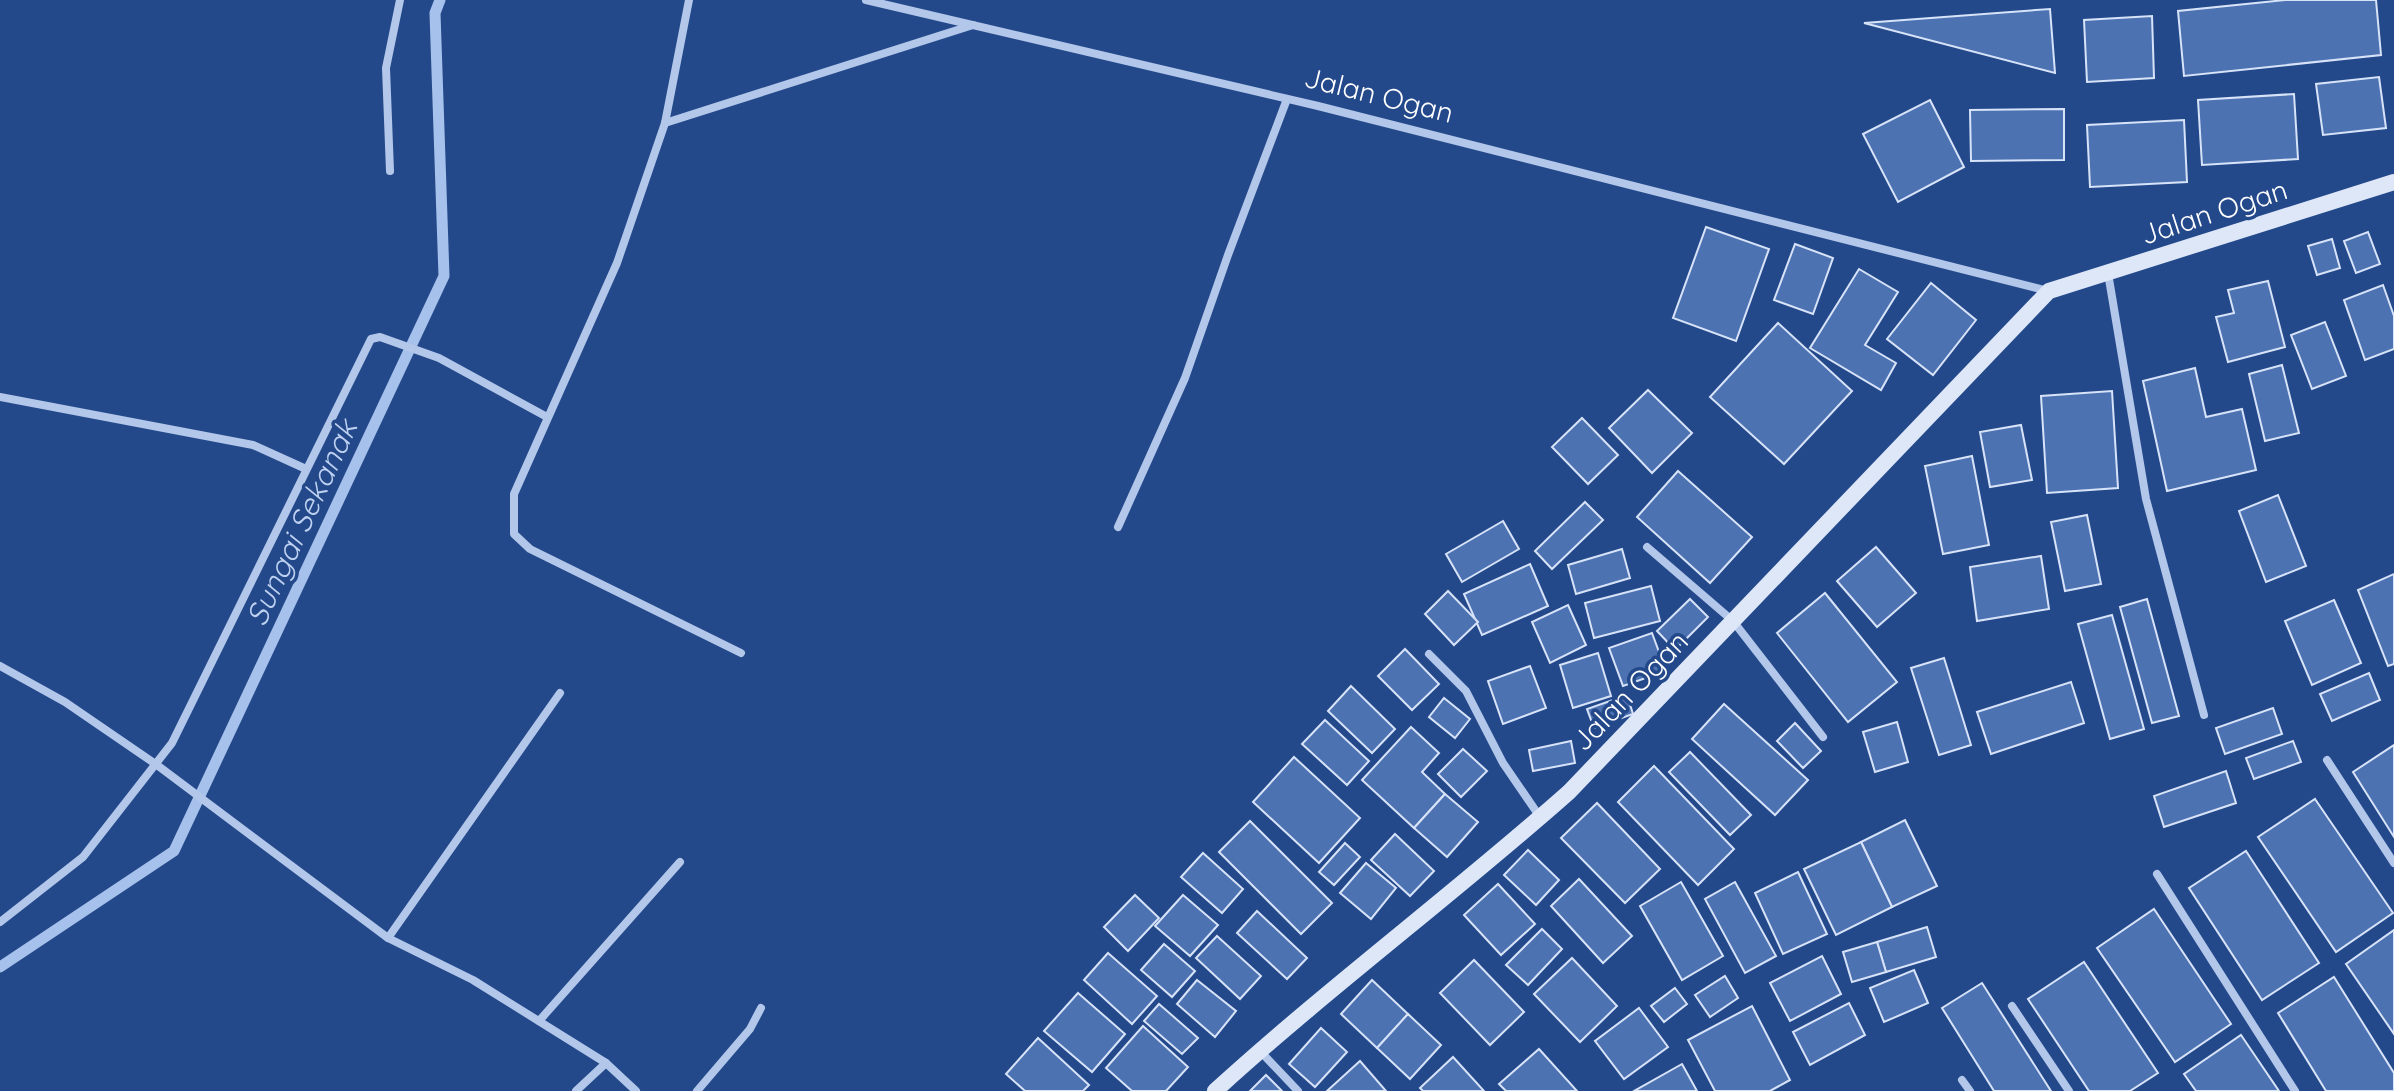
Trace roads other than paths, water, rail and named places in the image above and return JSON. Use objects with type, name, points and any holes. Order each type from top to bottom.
[{"type":"main road","name":"Jalan Ogan","points":[[1215,1091],[1569,792],[2049,291],[2394,182]]},
{"type":"street","points":[[390,171],[386,68],[400,0]]},
{"type":"street","points":[[689,0],[665,123],[617,263],[514,494],[514,534],[530,549],[741,653]]},
{"type":"street","name":"Jalan Ogan","points":[[866,0],[1287,99],[2049,291]]},
{"type":"street","points":[[665,123],[973,25]]},
{"type":"street","points":[[1118,527],[1185,378],[1287,99]]},
{"type":"street","points":[[2108,273],[2146,499],[2204,715]]},
{"type":"street","points":[[0,922],[83,857],[172,743],[371,339],[380,337],[439,358],[547,417]]},
{"type":"street","points":[[0,397],[253,445],[306,469]]},
{"type":"street","points":[[1647,547],[1733,621],[1823,737]]},
{"type":"street","points":[[1429,654],[1466,691],[1503,763],[1540,818]]},
{"type":"street","points":[[0,666],[65,702],[157,765],[388,938],[473,980],[606,1063],[636,1091]]},
{"type":"street","points":[[388,938],[560,693]]},
{"type":"street","points":[[2327,760],[2394,863]]},
{"type":"street","points":[[539,1021],[680,862]]},
{"type":"street","points":[[2157,874],[2295,1091]]},
{"type":"street","points":[[2012,1006],[2069,1091]]},
{"type":"street","points":[[697,1091],[750,1029],[761,1008]]},
{"type":"street","points":[[1260,1050],[1298,1091]]},
{"type":"street","points":[[576,1091],[606,1063]]},
{"type":"street","points":[[1962,1080],[1970,1091]]},
{"type":"waterway","name":"Sungai Sekanak","points":[[0,967],[174,851],[444,276],[435,13],[440,0]]}]
